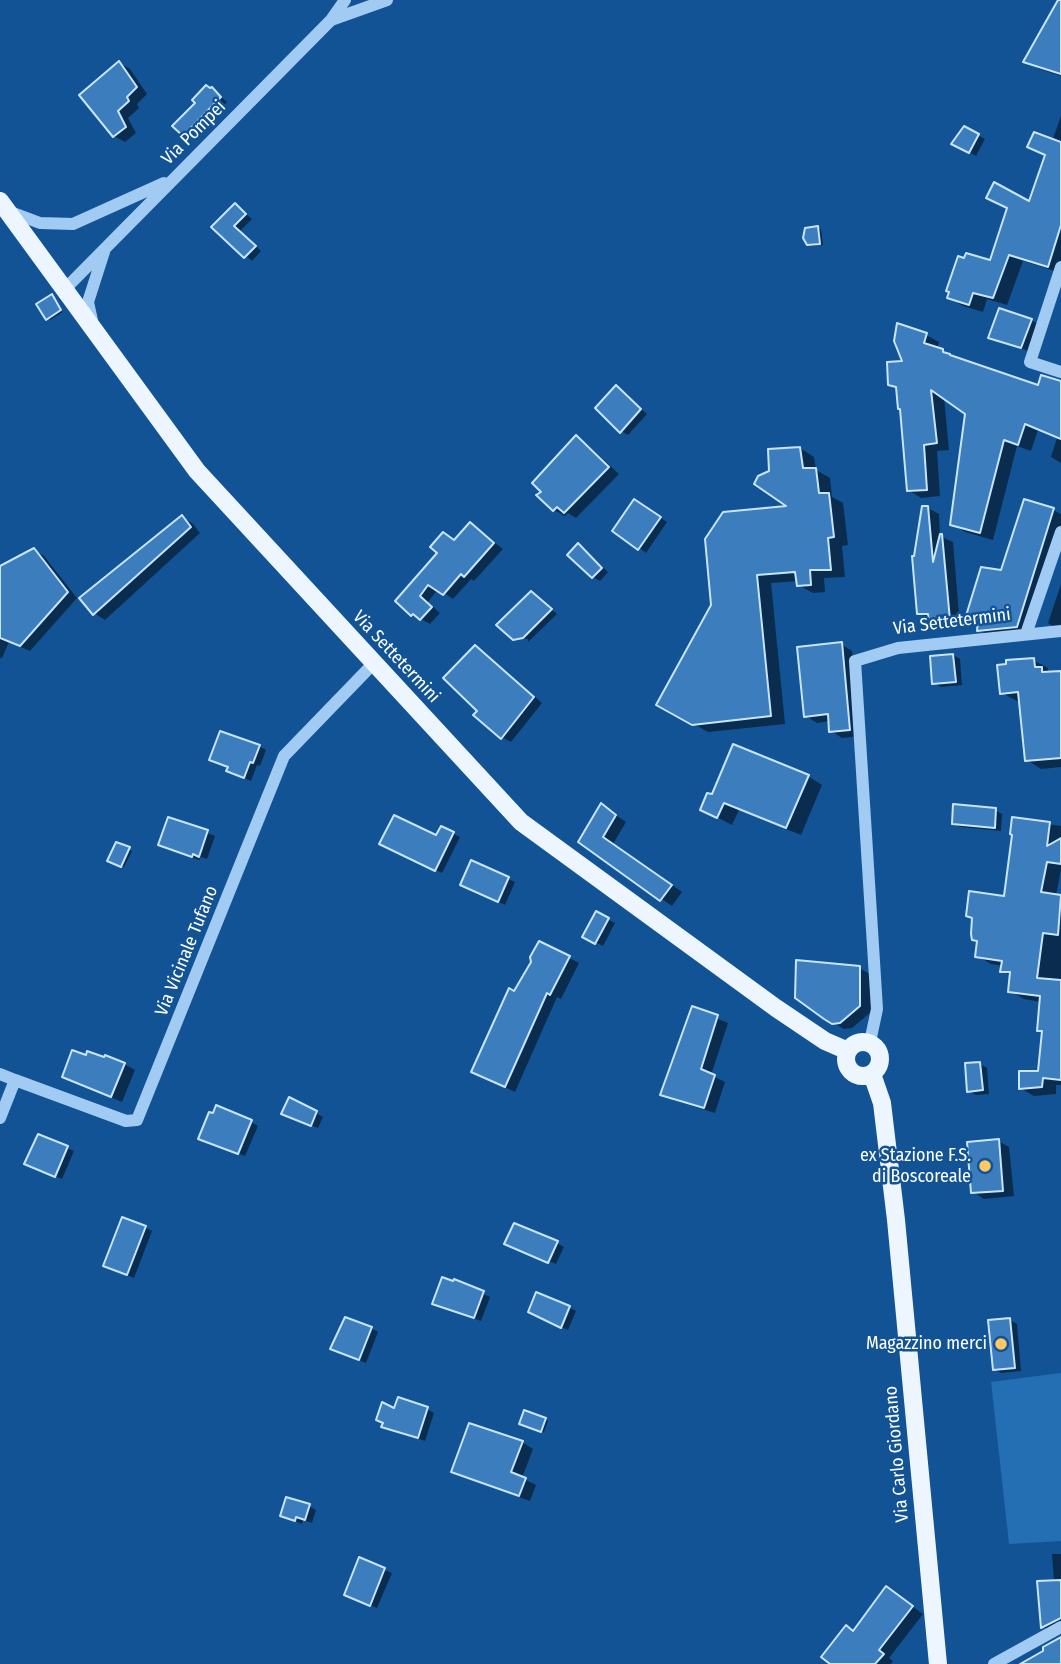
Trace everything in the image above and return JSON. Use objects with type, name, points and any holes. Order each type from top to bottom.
[{"type":"main road","name":"Via Settetermini","points":[[3,206],[197,471],[521,822],[776,1008],[825,1041],[848,1051]]},
{"type":"main road","points":[[870,1042],[878,1049],[879,1066],[872,1074],[861,1076],[851,1071],[846,1062],[848,1051],[855,1043],[870,1042]]},
{"type":"main road","name":"Via Carlo Giordano","points":[[872,1074],[882,1103],[896,1220],[938,1664]]},
{"type":"street","name":"Via Pompei","points":[[65,289],[331,20],[345,0]]},
{"type":"street","points":[[331,20],[387,0]]},
{"type":"street","points":[[3,206],[40,223],[73,224],[173,178]]},
{"type":"street","points":[[93,327],[88,302],[107,245]]},
{"type":"street","points":[[1061,267],[1030,362],[1061,372]]},
{"type":"street","points":[[1026,634],[1061,532]]},
{"type":"street","name":"Via Settetermini","points":[[870,1042],[877,1009],[855,661],[898,648],[1061,631]]},
{"type":"street","name":"Via Vicinale Tufano","points":[[15,1080],[126,1121],[137,1120],[284,756],[373,664]]},
{"type":"street","points":[[0,1074],[15,1080],[0,1118]]},
{"type":"street","points":[[994,1664],[1061,1627]]},
{"type":"shaded area","points":[[1061,1373],[1061,1541],[1009,1544],[991,1382]]},
{"type":"building","points":[[1058,0],[1061,0],[1061,74],[1023,62]]},
{"type":"building","points":[[119,61],[137,87],[127,97],[129,101],[118,111],[126,127],[113,137],[79,95]]},
{"type":"building","points":[[206,85],[212,87],[221,97],[183,136],[172,126],[195,103],[192,100]]},
{"type":"building","points":[[964,126],[979,134],[969,153],[951,144]]},
{"type":"building","points":[[1034,132],[1061,142],[1061,225],[1048,267],[1009,255],[993,298],[973,293],[969,305],[947,298],[949,292],[946,291],[958,256],[964,258],[966,253],[990,260],[1007,208],[986,198],[994,182],[1029,201],[1045,155],[1027,147]]},
{"type":"building","points":[[235,203],[246,214],[234,226],[256,246],[244,258],[211,227]]},
{"type":"building","points":[[818,226],[820,244],[807,245],[803,238],[805,228]]},
{"type":"building","points":[[52,294],[61,310],[46,320],[36,304]]},
{"type":"building","points":[[999,308],[1032,319],[1021,348],[988,338]]},
{"type":"building","points":[[897,323],[927,333],[924,343],[943,349],[943,352],[950,355],[1038,385],[1041,375],[1061,381],[1061,439],[1025,424],[1018,445],[1004,440],[980,533],[950,525],[965,414],[931,390],[937,443],[924,445],[927,490],[907,491],[900,409],[896,387],[888,385],[887,362],[902,361],[894,341]]},
{"type":"building","points":[[616,385],[641,409],[620,433],[595,408]]},
{"type":"building","points":[[576,435],[609,467],[564,513],[557,507],[553,511],[536,495],[541,492],[532,483]]},
{"type":"building","points":[[800,447],[803,468],[816,468],[819,493],[829,493],[834,537],[828,538],[831,570],[810,570],[811,585],[797,586],[795,572],[757,575],[771,716],[692,725],[656,705],[711,605],[705,539],[723,512],[786,506],[754,484],[758,476],[769,471],[768,449]]},
{"type":"building","points":[[634,499],[661,517],[638,550],[612,531]]},
{"type":"building","points":[[1024,499],[1054,508],[1017,627],[977,631],[978,618],[965,619],[981,567],[1001,570]]},
{"type":"building","points":[[922,506],[928,506],[933,562],[942,534],[950,620],[929,622],[928,614],[917,614],[912,556]]},
{"type":"building","points":[[182,515],[191,527],[93,615],[79,598]]},
{"type":"building","points":[[470,522],[494,543],[464,577],[461,574],[443,595],[428,585],[420,596],[432,607],[420,620],[413,614],[411,616],[395,601],[437,553],[430,547],[443,532],[454,540]]},
{"type":"building","points":[[578,543],[602,568],[592,578],[567,555]]},
{"type":"building","points":[[34,548],[68,592],[20,646],[0,638],[0,566]]},
{"type":"building","points":[[531,591],[552,609],[523,638],[513,640],[496,625]]},
{"type":"building","points":[[842,642],[850,730],[829,732],[828,714],[804,717],[797,647]]},
{"type":"building","points":[[475,645],[534,697],[501,739],[473,715],[477,711],[443,678]]},
{"type":"building","points":[[953,654],[956,682],[932,684],[930,656]]},
{"type":"building","points":[[1034,658],[1035,667],[1042,667],[1042,672],[1061,671],[1061,758],[1025,761],[1018,692],[1000,694],[997,665],[1006,664],[1006,660]]},
{"type":"building","points":[[220,731],[260,745],[244,778],[226,771],[228,767],[209,760]]},
{"type":"building","points":[[733,744],[809,775],[786,828],[724,803],[717,818],[700,810],[707,793],[712,794]]},
{"type":"building","points":[[601,803],[616,815],[603,837],[672,885],[660,901],[578,842]]},
{"type":"building","points":[[953,804],[996,808],[995,828],[952,824]]},
{"type":"building","points":[[394,815],[436,835],[441,826],[454,832],[435,871],[379,844]]},
{"type":"building","points":[[168,817],[208,830],[199,857],[158,845]]},
{"type":"building","points":[[1012,817],[1050,822],[1047,846],[1061,838],[1061,864],[1047,862],[1041,892],[1061,895],[1058,935],[1043,933],[1037,978],[1061,980],[1061,1080],[1043,1078],[1042,1087],[1019,1089],[1019,1071],[1038,1071],[1042,1031],[1037,1031],[1040,996],[1008,992],[1010,972],[1000,972],[1002,961],[975,957],[977,941],[972,940],[972,918],[966,916],[969,891],[1004,896]]},
{"type":"building","points":[[116,842],[130,847],[121,867],[107,861]]},
{"type":"building","points":[[471,860],[509,877],[498,902],[460,885]]},
{"type":"building","points":[[596,911],[609,918],[595,944],[582,937]]},
{"type":"building","points":[[539,941],[570,956],[550,995],[547,993],[505,1087],[471,1072],[509,988],[514,991],[531,962],[530,957]]},
{"type":"building","points":[[796,960],[860,966],[860,1006],[840,1023],[832,1024],[824,1019],[795,998]]},
{"type":"building","points":[[692,1006],[718,1015],[701,1069],[715,1075],[704,1108],[660,1095]]},
{"type":"building","points":[[72,1050],[86,1055],[87,1051],[104,1057],[105,1055],[125,1063],[111,1097],[62,1077]]},
{"type":"building","points":[[980,1062],[983,1090],[967,1092],[965,1063]]},
{"type":"building","points":[[289,1097],[317,1111],[311,1126],[281,1114]]},
{"type":"building","points":[[216,1105],[252,1120],[238,1154],[198,1139],[209,1112],[213,1113]]},
{"type":"building","points":[[38,1134],[68,1146],[55,1177],[24,1164]]},
{"type":"building","name":"ex Stazione F.S. di Boscoreale","points":[[999,1139],[1003,1191],[971,1193],[967,1142]]},
{"type":"building","points":[[122,1217],[146,1226],[127,1275],[103,1266]]},
{"type":"building","points":[[514,1223],[558,1241],[548,1263],[504,1244]]},
{"type":"building","points":[[442,1277],[484,1291],[474,1318],[432,1304]]},
{"type":"building","points":[[536,1292],[570,1306],[561,1328],[528,1312]]},
{"type":"building","points":[[345,1317],[372,1327],[359,1360],[330,1349]]},
{"type":"building","name":"Magazzino merci","points":[[1010,1318],[1015,1368],[993,1370],[988,1320]]},
{"type":"building","points":[[398,1397],[428,1407],[418,1438],[381,1427],[383,1423],[376,1420],[382,1402],[394,1408]]},
{"type":"building","points":[[524,1410],[546,1418],[541,1432],[519,1424]]},
{"type":"building","points":[[469,1423],[523,1441],[511,1472],[526,1478],[519,1496],[451,1472]]},
{"type":"building","points":[[286,1497],[310,1504],[305,1520],[296,1517],[295,1521],[280,1516]]},
{"type":"building","points":[[359,1557],[385,1568],[370,1606],[344,1595]]},
{"type":"building","points":[[1061,1580],[1061,1618],[1041,1628],[1037,1581]]},
{"type":"building","points":[[886,1586],[913,1606],[879,1650],[884,1654],[875,1664],[830,1664],[821,1657],[846,1625],[853,1631]]},
{"type":"building","points":[[1061,1637],[1061,1664],[1020,1664],[1043,1651],[1043,1647]]},
{"type":"place","name":"ex Stazione F.S. di Boscoreale","points":[[985,1166]]},
{"type":"place","name":"Magazzino merci","points":[[1001,1344]]}]
